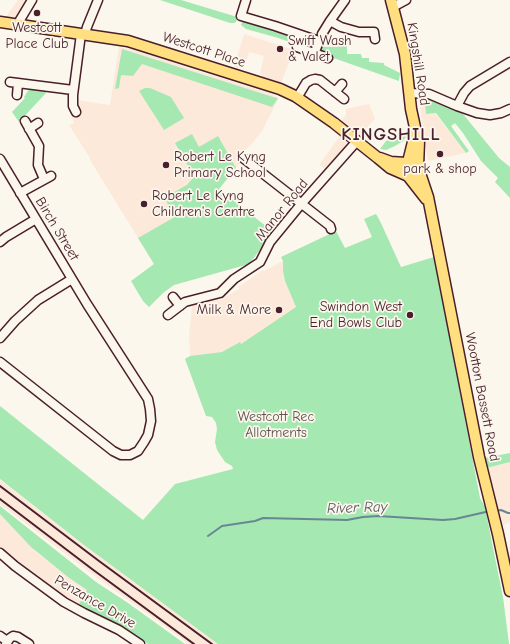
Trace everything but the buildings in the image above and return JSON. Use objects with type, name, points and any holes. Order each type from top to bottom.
[{"type":"main road","name":"Kingshill Road","points":[[392,3],[404,46],[410,101],[419,145],[418,168]]},
{"type":"main road","name":"Westcott Place","points":[[0,22],[134,43],[271,86],[297,98],[357,141],[390,168],[407,175]]},
{"type":"main road","name":"Kingshill Road","points":[[407,162],[416,132]]},
{"type":"main road","name":"Westcott Place","points":[[378,158],[392,162],[407,162]]},
{"type":"main road","points":[[407,162],[415,162],[418,168],[416,175],[407,175],[403,169],[407,162]]},
{"type":"main road","name":"Wootton Bassett Road","points":[[418,168],[431,207],[475,436],[510,591]]},
{"type":"main road","name":"Wootton Bassett Road","points":[[407,175],[431,207]]},
{"type":"street","points":[[17,24],[32,0]]},
{"type":"street","points":[[76,112],[73,101],[73,90],[83,34],[98,0]]},
{"type":"street","points":[[246,0],[241,16],[319,41],[314,52]]},
{"type":"street","points":[[322,34],[345,0]]},
{"type":"street","points":[[392,3],[406,0]]},
{"type":"street","points":[[330,21],[341,27],[359,32],[374,32],[375,40]]},
{"type":"street","points":[[297,47],[328,58]]},
{"type":"street","points":[[457,106],[464,93],[470,86],[510,62]]},
{"type":"street","points":[[297,98],[306,83],[313,79],[320,80],[344,99]]},
{"type":"street","points":[[17,95],[14,82],[73,90]]},
{"type":"street","points":[[335,92],[342,84]]},
{"type":"street","points":[[410,93],[430,94],[457,106],[486,115],[509,112]]},
{"type":"street","points":[[20,193],[47,178],[38,165],[39,146],[27,125],[38,123]]},
{"type":"street","name":"Manor Road","points":[[168,315],[185,302],[217,294],[223,291],[234,279],[260,262],[270,242],[302,203],[357,141]]},
{"type":"street","points":[[243,158],[302,203],[331,228]]},
{"type":"street","name":"Birch Street","points":[[0,159],[72,280],[148,399],[151,418],[148,435],[142,446],[136,452],[127,455],[117,454],[0,362]]},
{"type":"street","points":[[0,242],[6,236],[36,219]]},
{"type":"street","points":[[0,338],[15,321],[38,300],[72,280]]},
{"type":"street","points":[[173,297],[180,306]]},
{"type":"street","name":"Penzance Drive","points":[[0,554],[64,602],[120,630],[140,644]]},
{"type":"street","points":[[0,636],[7,643],[14,636],[29,644]]},
{"type":"shaded area","points":[[18,0],[28,0],[15,20],[5,18]]},
{"type":"shaded area","points":[[244,34],[294,50],[281,83],[262,77],[260,74],[264,56],[249,52],[244,69],[234,67]]},
{"type":"shaded area","name":"Robert Le Kyng Primary School","points":[[119,47],[151,54],[186,67],[272,94],[278,98],[262,131],[251,145],[239,155],[238,159],[241,162],[219,189],[272,232],[249,264],[171,286],[150,267],[154,264],[69,125],[74,123],[71,114],[80,110],[77,100],[110,105]]},
{"type":"shaded area","points":[[427,103],[429,114],[435,113],[466,153],[428,161],[420,108]]},
{"type":"shaded area","points":[[369,104],[375,119],[360,135],[341,122],[346,115],[346,109]]},
{"type":"shaded area","points":[[340,136],[350,143],[328,171],[319,165]]},
{"type":"shaded area","points":[[283,261],[285,281],[296,307],[241,344],[239,342],[223,352],[190,356],[189,337],[192,306],[218,299],[219,301],[239,289],[238,287],[263,270],[264,271]]},
{"type":"shaded area","points":[[510,462],[510,522],[503,525],[486,468]]},
{"type":"shaded area","points":[[0,480],[84,545],[218,644],[189,644],[96,577],[0,504]]},
{"type":"shaded area","points":[[0,514],[36,552],[88,590],[78,606],[0,548]]},
{"type":"green space","points":[[160,0],[181,0],[237,17],[237,20],[235,23],[230,23]]},
{"type":"green space","points":[[243,20],[314,42],[313,48],[311,49],[246,29],[241,25]]},
{"type":"green space","points":[[322,41],[324,42],[325,47],[347,46],[347,54],[361,54],[362,58],[369,58],[369,62],[384,63],[384,65],[400,73],[399,81],[325,55],[319,49]]},
{"type":"green space","points":[[122,49],[278,98],[272,107],[142,64],[133,76],[121,75],[119,88],[115,89]]},
{"type":"green space","points":[[145,88],[150,88],[171,97],[184,118],[164,130],[139,91]]},
{"type":"green space","points":[[29,89],[46,91],[46,93],[19,122],[12,112],[25,98],[24,97]]},
{"type":"green space","points":[[427,97],[447,104],[463,114],[499,158],[510,167],[510,198],[495,182],[498,178],[481,161],[455,123],[451,126],[469,151],[466,153],[436,113],[426,114],[425,103]]},
{"type":"green space","points":[[192,134],[199,147],[218,136],[236,168],[219,189],[272,231],[272,234],[249,264],[174,285],[163,293],[149,307],[143,301],[131,281],[154,264],[138,238],[173,218],[165,197],[187,185],[196,174],[191,171],[175,143]]},
{"type":"green space","points":[[408,134],[403,141],[395,146],[386,150],[380,149],[386,141],[396,136]]},
{"type":"green space","name":"Westcott Rec Allotments","points":[[376,214],[401,267],[434,257],[480,498],[485,507],[503,597],[509,644],[218,644],[84,545],[0,479],[0,406],[143,520],[175,484],[233,469],[232,466],[225,462],[217,450],[215,442],[217,429],[216,423],[212,417],[206,416],[185,359],[190,356],[222,352],[240,342],[241,344],[296,307],[285,281],[283,261],[281,257],[336,231],[345,248],[372,237],[364,219]]},
{"type":"green space","points":[[510,453],[510,462],[486,468],[485,458]]},
{"type":"green space","points":[[0,506],[96,582],[185,644],[148,644],[110,620],[78,606],[87,590],[68,577],[31,547],[0,514]]},
{"type":"waterway","name":"River Ray","points":[[496,511],[501,510],[510,513]]},
{"type":"waterway","name":"River Ray","points":[[208,536],[222,526],[255,521],[263,518],[347,520],[378,516],[443,520],[455,519],[490,511]]},
{"type":"railway","points":[[0,486],[212,644]]},
{"type":"railway","points":[[0,499],[194,644]]},
{"type":"place","name":"Westcott Place Club","points":[[37,13]]},
{"type":"place","name":"Swift Wash & Valet","points":[[280,49]]},
{"type":"place","name":"park & shop","points":[[440,154]]},
{"type":"place","name":"Robert Le Kyng Primary School","points":[[166,165]]},
{"type":"place","name":"Robert Le Kyng Children's Centre","points":[[144,204]]},
{"type":"place","name":"Milk & More","points":[[279,310]]},
{"type":"place","name":"Swindon West End Bowls Club","points":[[410,315]]},
{"type":"district","name":"KINGSHILL","points":[[391,135]]}]
